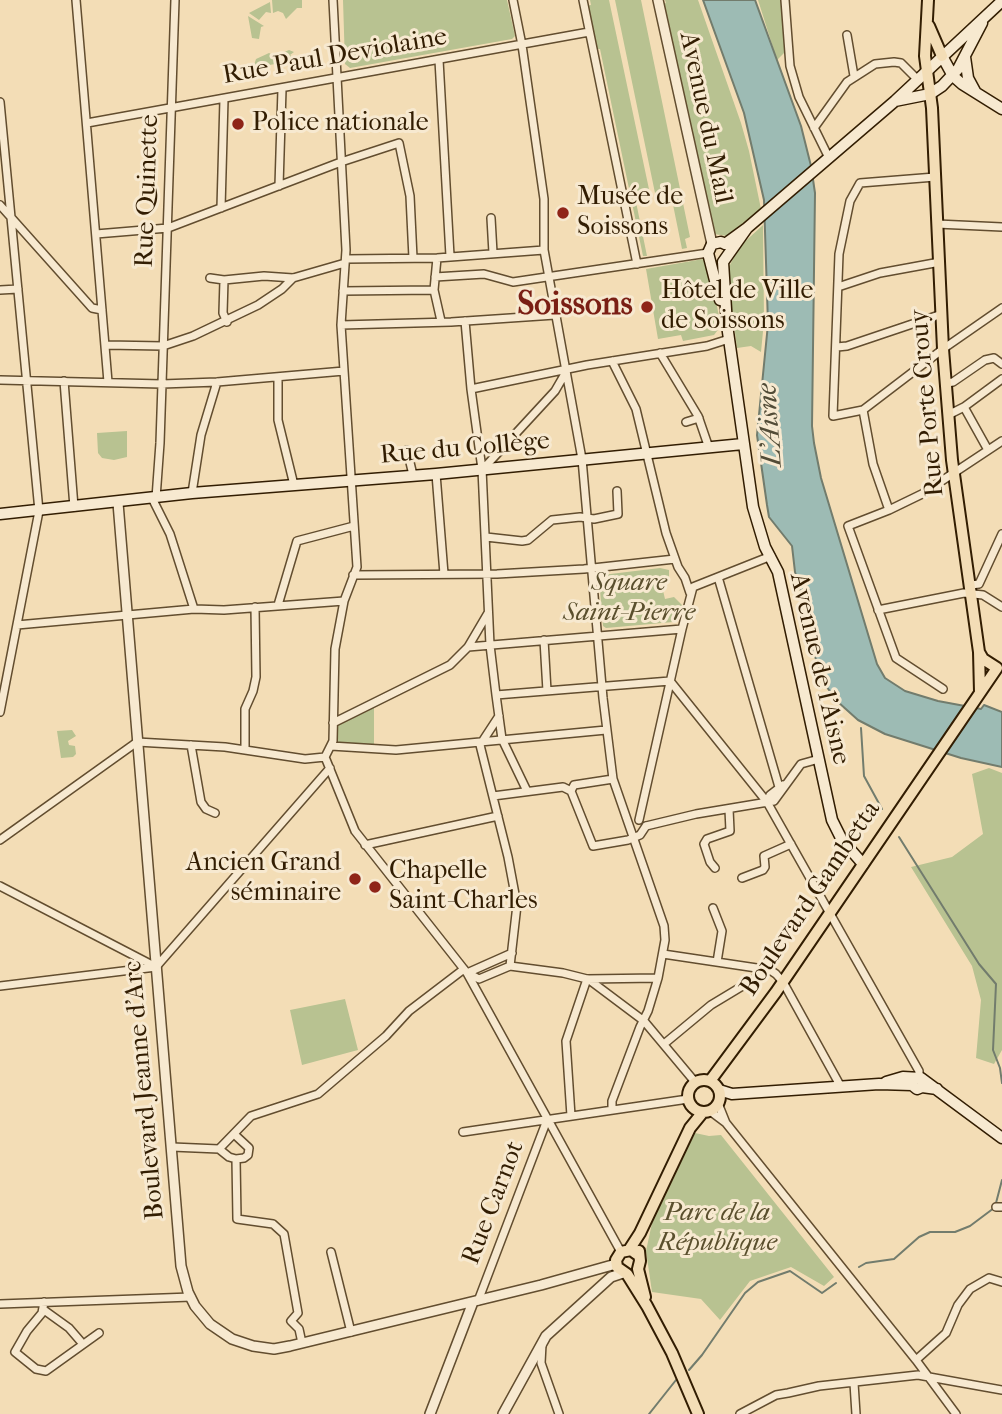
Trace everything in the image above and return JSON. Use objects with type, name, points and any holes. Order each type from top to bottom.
[{"type":"main road","name":"Rue Porte Crouy","points":[[928,0],[925,52],[932,108],[943,349],[955,472],[977,589],[980,692]]},
{"type":"main road","points":[[727,324],[723,262],[727,248],[895,101],[1002,1]]},
{"type":"main road","points":[[895,101],[930,94],[953,76],[985,17]]},
{"type":"main road","points":[[928,23],[953,76],[986,101],[1002,109]]},
{"type":"main road","points":[[935,41],[955,44]]},
{"type":"main road","points":[[965,56],[968,78],[975,92]]},
{"type":"main road","points":[[710,252],[721,242],[727,248]]},
{"type":"main road","points":[[710,252],[723,262]]},
{"type":"main road","points":[[710,252],[727,324]]},
{"type":"main road","name":"Avenue de l'Aisne","points":[[727,324],[757,524],[778,572],[832,820],[842,840],[863,864]]},
{"type":"main road","name":"Rue du Collège","points":[[0,514],[192,493],[436,474],[743,444]]},
{"type":"main road","points":[[979,652],[983,659],[1000,666]]},
{"type":"main road","name":"Boulevard Gambetta","points":[[690,1128],[714,1098],[723,1066],[1000,666]]},
{"type":"main road","points":[[690,1103],[732,1094],[879,1084],[897,1078],[918,1081],[937,1089],[1002,1138]]},
{"type":"main road","points":[[621,1270],[690,1128],[688,1092],[695,1082],[705,1079],[714,1098]]},
{"type":"main road","points":[[629,1253],[640,1261],[638,1269],[647,1306]]},
{"type":"main road","points":[[621,1270],[634,1273],[638,1269]]},
{"type":"main road","points":[[621,1270],[647,1306],[679,1368],[698,1414]]},
{"type":"street","points":[[76,0],[108,382]]},
{"type":"street","name":"Rue Quinette","points":[[154,498],[162,384],[174,0]]},
{"type":"street","points":[[325,757],[333,741],[335,649],[344,601],[357,567],[341,325],[345,261],[333,0]]},
{"type":"street","points":[[513,0],[544,199],[544,250],[582,459],[606,730],[613,779],[662,918],[665,940],[658,978],[612,1101],[612,1110]]},
{"type":"street","points":[[583,0],[637,264]]},
{"type":"street","name":"Avenue du Mail","points":[[658,0],[710,252]]},
{"type":"street","points":[[785,0],[790,66],[799,97],[827,160]]},
{"type":"street","name":"Rue Paul Deviolaine","points":[[87,123],[589,32]]},
{"type":"street","points":[[847,35],[854,76]]},
{"type":"street","points":[[439,60],[450,256]]},
{"type":"street","points":[[814,128],[847,82],[875,64],[894,62],[908,68],[917,79]]},
{"type":"street","points":[[279,186],[282,89]]},
{"type":"street","points":[[221,208],[224,99]]},
{"type":"street","points":[[0,102],[39,511],[0,712]]},
{"type":"street","points":[[96,234],[167,228],[341,162],[399,143],[410,196],[413,258]]},
{"type":"street","points":[[935,177],[858,185],[844,223],[839,254],[833,416],[863,410],[1002,308]]},
{"type":"street","points":[[0,205],[79,295],[92,308],[102,310]]},
{"type":"street","points":[[0,216],[10,215]]},
{"type":"street","points":[[491,218],[493,253]]},
{"type":"street","points":[[937,224],[1002,228]]},
{"type":"street","points":[[12,232],[20,226]]},
{"type":"street","points":[[211,278],[293,278],[345,261],[544,250]]},
{"type":"street","points":[[435,277],[484,274],[513,282],[710,252]]},
{"type":"street","points":[[437,258],[435,290],[441,321]]},
{"type":"street","points":[[838,287],[880,272],[940,262]]},
{"type":"street","points":[[106,345],[163,346],[227,322],[282,289],[293,278]]},
{"type":"street","points":[[224,279],[223,313],[227,322]]},
{"type":"street","points":[[0,290],[18,289]]},
{"type":"street","points":[[343,291],[435,290]]},
{"type":"street","points":[[79,295],[101,296]]},
{"type":"street","points":[[837,347],[943,314]]},
{"type":"street","points":[[341,325],[555,315]]},
{"type":"street","points":[[465,321],[482,469],[496,695],[502,739],[527,791]]},
{"type":"street","points":[[471,390],[612,361],[707,346],[729,339]]},
{"type":"street","points":[[660,353],[699,418],[711,448]]},
{"type":"street","points":[[947,383],[953,382],[985,360],[994,358],[1002,364]]},
{"type":"street","points":[[612,361],[636,409],[666,533],[675,559],[694,588]]},
{"type":"street","points":[[0,380],[162,384],[344,371]]},
{"type":"street","points":[[482,469],[555,391],[566,371]]},
{"type":"street","points":[[278,377],[278,421],[294,485]]},
{"type":"street","points":[[950,414],[1002,379]]},
{"type":"street","points":[[64,381],[74,507]]},
{"type":"street","points":[[192,493],[201,435],[217,382]]},
{"type":"street","points":[[964,407],[988,450]]},
{"type":"street","points":[[863,410],[873,464],[890,510]]},
{"type":"street","points":[[686,422],[699,418]]},
{"type":"street","points":[[943,689],[896,658],[848,526],[922,494],[1002,441]]},
{"type":"street","points":[[407,450],[413,475]]},
{"type":"street","points":[[436,474],[444,573]]},
{"type":"street","points":[[486,537],[528,540],[552,520],[586,517],[594,519],[618,514],[617,491]]},
{"type":"street","points":[[154,498],[170,534],[194,609]]},
{"type":"street","name":"Boulevard Jeanne d'Arc","points":[[118,503],[181,1266],[191,1297],[210,1324],[232,1339],[274,1349],[541,1285],[621,1270]]},
{"type":"street","points":[[278,605],[297,541],[354,526]]},
{"type":"street","points":[[878,610],[977,589],[1002,534]]},
{"type":"street","points":[[639,820],[681,629],[694,588],[771,556]]},
{"type":"street","points":[[352,575],[489,574],[592,568],[675,559]]},
{"type":"street","points":[[718,577],[782,786]]},
{"type":"street","points":[[977,589],[1002,607]]},
{"type":"street","points":[[17,625],[194,609],[344,601]]},
{"type":"street","points":[[245,750],[245,709],[256,677],[255,607]]},
{"type":"street","points":[[334,723],[450,665],[468,647],[489,611]]},
{"type":"street","points":[[468,647],[681,629]]},
{"type":"street","points":[[544,640],[547,691]]},
{"type":"street","points":[[496,695],[670,681]]},
{"type":"street","points":[[670,681],[767,802],[919,1071],[918,1081]]},
{"type":"street","points":[[499,715],[480,745],[517,905],[510,966]]},
{"type":"street","points":[[331,746],[396,750],[606,730]]},
{"type":"street","points":[[0,840],[137,741],[245,750],[305,759],[325,757]]},
{"type":"street","points":[[191,745],[201,802],[206,809],[215,813]]},
{"type":"street","points":[[325,757],[355,831],[466,971],[547,1119],[629,1253]]},
{"type":"street","points":[[613,779],[574,785],[572,791],[593,846],[634,838],[643,832],[646,826],[778,799],[782,786],[801,764],[819,760]]},
{"type":"street","points":[[0,986],[156,967],[330,768]]},
{"type":"street","points":[[493,796],[564,787],[572,791]]},
{"type":"street","points":[[715,868],[704,844],[707,839],[730,831],[729,809]]},
{"type":"street","points":[[365,845],[498,816]]},
{"type":"street","points":[[628,821],[643,820],[646,826]]},
{"type":"street","points":[[742,878],[763,870],[764,856],[791,844]]},
{"type":"street","points":[[0,886],[156,967]]},
{"type":"street","points":[[713,908],[722,931],[718,962]]},
{"type":"street","points":[[219,1149],[251,1116],[318,1094],[386,1035],[409,1011],[466,971],[512,953]]},
{"type":"street","points":[[663,954],[770,970],[783,982],[841,1087]]},
{"type":"street","points":[[137,969],[138,959]]},
{"type":"street","points":[[479,979],[510,966],[587,979],[658,978]]},
{"type":"street","points":[[664,1044],[711,1005],[770,970]]},
{"type":"street","points":[[466,971],[479,979]]},
{"type":"street","points":[[476,989],[479,979]]},
{"type":"street","points":[[587,979],[644,1021],[695,1082]]},
{"type":"street","points":[[571,1116],[566,1041],[587,979]]},
{"type":"street","points":[[714,1098],[726,1123],[916,1360],[956,1414]]},
{"type":"street","points":[[463,1132],[612,1110],[690,1103]]},
{"type":"street","name":"Rue Carnot","points":[[430,1414],[547,1119]]},
{"type":"street","points":[[172,1147],[219,1149],[236,1160],[248,1155],[249,1148],[234,1134]]},
{"type":"street","points":[[236,1160],[237,1219],[272,1224],[284,1234],[298,1313],[291,1321],[299,1329],[302,1343]]},
{"type":"street","points":[[331,1252],[351,1332]]},
{"type":"street","points":[[503,1414],[542,1342],[553,1328],[621,1270]]},
{"type":"street","points":[[916,1360],[946,1333],[958,1305],[970,1289],[989,1278],[1002,1282]]},
{"type":"street","points":[[0,1304],[44,1306],[191,1297]]},
{"type":"street","points":[[44,1306],[16,1348],[16,1354],[36,1369],[46,1371],[99,1333]]},
{"type":"street","points":[[44,1306],[82,1343]]},
{"type":"street","points":[[542,1342],[541,1363],[559,1414]]},
{"type":"street","points":[[530,1363],[541,1363]]},
{"type":"street","points":[[740,1414],[776,1395],[819,1386],[918,1374],[1002,1390]]},
{"type":"street","points":[[854,1383],[856,1414]]},
{"type":"green space","points":[[272,0],[302,0],[302,8],[297,8],[286,19],[283,13],[273,13]]},
{"type":"green space","points":[[343,0],[507,0],[515,36],[512,39],[350,68],[345,64]]},
{"type":"green space","points":[[590,0],[609,0],[650,194],[635,197],[647,256],[643,256],[600,49],[595,49],[586,6],[591,5]]},
{"type":"green space","points":[[615,0],[641,0],[690,237],[685,239],[687,248],[682,249],[670,190],[655,193]]},
{"type":"green space","points":[[665,0],[698,0],[749,151],[761,209],[727,236],[714,234],[672,52],[668,21],[662,4],[666,3]]},
{"type":"green space","points":[[758,0],[782,0],[787,50],[777,60]]},
{"type":"green space","points":[[270,2],[271,13],[266,12],[259,20],[249,13]]},
{"type":"green space","points":[[248,16],[264,26],[261,27],[259,39],[252,38]]},
{"type":"green space","points":[[289,50],[294,52],[290,55],[297,60],[253,68],[256,59],[269,53],[275,56]]},
{"type":"green space","points":[[763,225],[764,321],[761,352],[751,346],[737,348],[727,271],[739,247]]},
{"type":"green space","points":[[703,259],[708,263],[721,326],[714,335],[683,341],[681,335],[658,339],[646,269]]},
{"type":"green space","points":[[127,431],[127,457],[114,460],[102,458],[98,453],[97,433]]},
{"type":"green space","name":"Square Saint-Pierre","points":[[660,568],[669,570],[669,579],[661,582],[665,599],[674,597],[682,605],[678,620],[606,628],[603,626],[599,578],[602,575]]},
{"type":"green space","points":[[374,706],[374,745],[338,743],[338,725]]},
{"type":"green space","points":[[72,730],[76,736],[68,741],[69,745],[75,746],[76,754],[73,757],[61,758],[57,731]]},
{"type":"green space","points":[[989,768],[1002,773],[1002,1050],[994,1064],[976,1058],[981,1000],[972,966],[911,867],[952,857],[983,834],[972,774]]},
{"type":"green space","points":[[345,999],[358,1050],[302,1065],[290,1010]]},
{"type":"green space","name":"Parc de la République","points":[[695,1133],[721,1135],[834,1277],[824,1286],[791,1267],[750,1281],[720,1320],[701,1299],[652,1292],[646,1251],[652,1223]]},
{"type":"water","name":"L'Aisne","points":[[703,0],[755,0],[801,126],[815,193],[814,443],[821,478],[877,664],[885,678],[905,691],[938,701],[981,709],[984,705],[1002,712],[1002,767],[961,758],[885,734],[858,720],[838,702],[826,686],[814,654],[806,608],[795,572],[792,546],[769,517],[757,435],[768,324],[764,200],[744,113]]},
{"type":"waterway","points":[[861,728],[864,776],[882,809]]},
{"type":"waterway","points":[[899,837],[979,964],[996,984],[993,1050],[1002,1083]]},
{"type":"waterway","points":[[996,1203],[1002,1180]]},
{"type":"waterway","points":[[859,1267],[866,1263],[894,1259],[919,1237],[930,1232],[955,1232],[970,1226],[994,1208]]},
{"type":"waterway","points":[[689,1370],[745,1293],[758,1282],[790,1271],[822,1293],[836,1283]]},
{"type":"waterway","points":[[649,1414],[676,1380]]},
{"type":"place","name":"Police nationale","points":[[238,124]]},
{"type":"place","name":"Musée de Soissons","points":[[563,213]]},
{"type":"place","name":"Hôtel de Ville de Soissons","points":[[647,307]]},
{"type":"place","name":"Ancien Grand séminaire","points":[[355,879]]},
{"type":"place","name":"Chapelle Saint-Charles","points":[[375,887]]},
{"type":"district","name":"Soissons","points":[[575,306]]}]
